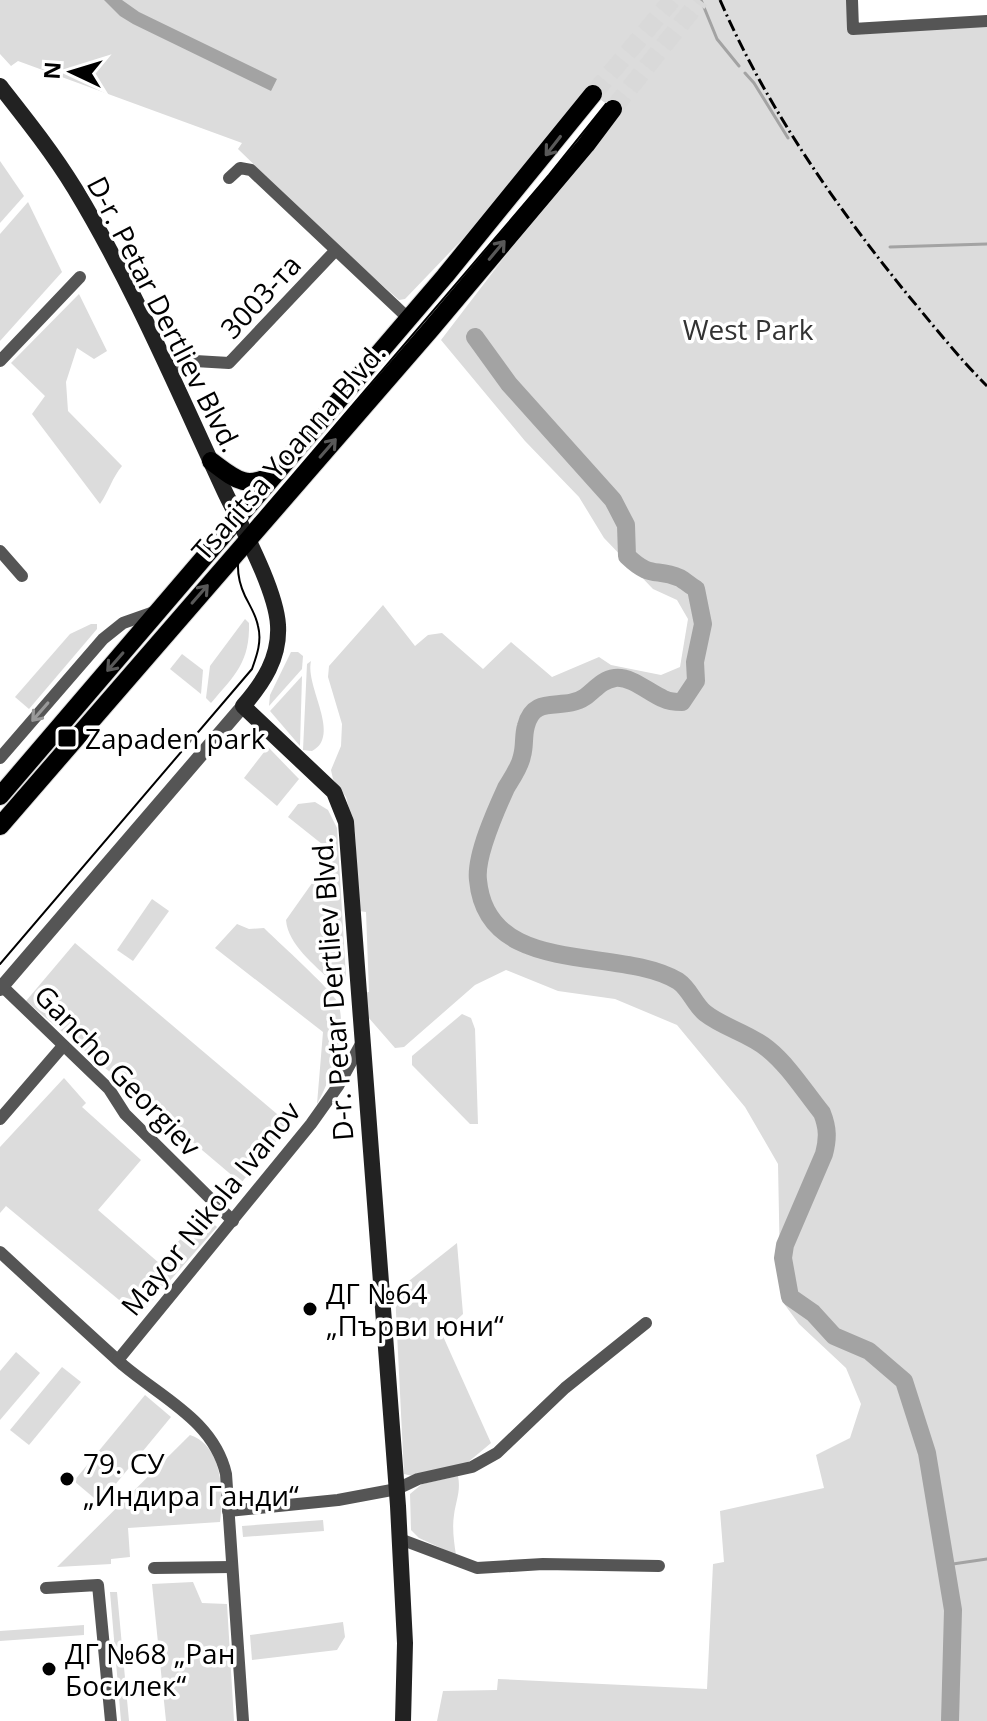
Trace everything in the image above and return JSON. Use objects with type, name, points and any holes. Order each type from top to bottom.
[{"type":"main road","name":"D-r. Petar Dertliev Blvd.","points":[[0,86],[75,190],[172,375],[239,517],[276,610],[278,639],[275,653],[262,685],[243,706],[334,792],[347,832],[397,1489],[405,1643],[403,1721]]},
{"type":"main road","name":"Tsaritsa Yoanna Blvd.","points":[[0,796],[408,318],[593,94]]},
{"type":"main road","name":"Tsaritsa Yoanna Blvd.","points":[[0,826],[248,541],[548,190],[613,109]]},
{"type":"main road","points":[[211,461],[246,482],[260,481],[276,472]]},
{"type":"street","points":[[852,0],[853,29],[987,21]]},
{"type":"street","points":[[229,178],[240,168],[251,170],[408,318]]},
{"type":"street","name":"3003-та","points":[[172,375],[195,361],[229,363],[335,251]]},
{"type":"street","points":[[0,361],[80,277]]},
{"type":"street","points":[[0,551],[22,576]]},
{"type":"street","points":[[0,758],[103,639],[123,623],[160,609]]},
{"type":"street","points":[[1,988],[243,706]]},
{"type":"street","name":"Gancho Georgiev","points":[[1,988],[109,1089],[125,1114],[233,1221]]},
{"type":"street","name":"Mayor Nikola Ivanov","points":[[118,1360],[311,1124],[338,1086],[361,1044]]},
{"type":"street","points":[[0,1119],[63,1046]]},
{"type":"street","points":[[0,1252],[118,1360],[184,1410],[211,1438],[221,1454],[226,1474],[243,1721]]},
{"type":"street","points":[[228,1511],[338,1500],[397,1489],[418,1479],[460,1471],[497,1453],[565,1388],[646,1323]]},
{"type":"street","points":[[400,1539],[477,1568],[543,1564],[659,1566]]},
{"type":"street","points":[[154,1568],[232,1567]]},
{"type":"street","points":[[46,1588],[98,1585],[111,1721]]},
{"type":"green space","name":"West Park","points":[[0,0],[850,0],[853,29],[987,21],[987,1721],[437,1721],[443,1691],[497,1690],[498,1679],[707,1689],[713,1564],[724,1562],[720,1511],[824,1488],[816,1455],[850,1438],[861,1404],[846,1368],[799,1324],[785,1305],[780,1267],[778,1164],[745,1107],[677,1025],[615,999],[558,991],[506,970],[475,985],[404,1047],[395,1048],[368,1017],[363,993],[369,992],[366,912],[359,911],[355,832],[346,797],[333,779],[331,770],[341,746],[342,724],[328,677],[329,666],[383,605],[415,646],[428,635],[442,633],[483,669],[511,642],[552,677],[599,657],[611,665],[661,675],[680,667],[688,619],[677,600],[653,589],[604,538],[579,497],[525,441],[441,340],[616,111],[593,94],[501,199],[405,299],[399,300],[331,240],[238,149],[242,143],[18,61],[11,66],[0,54]]},
{"type":"green space","points":[[0,161],[24,196],[0,223]]},
{"type":"green space","points":[[28,202],[62,272],[0,341],[0,234]]},
{"type":"green space","points":[[79,294],[107,351],[94,359],[77,348],[66,382],[68,411],[122,466],[100,504],[32,414],[45,396],[11,363]]},
{"type":"green space","points":[[245,619],[249,623],[249,636],[244,658],[234,676],[211,703],[206,698],[210,666]]},
{"type":"green space","points":[[97,624],[97,629],[29,709],[15,697],[70,634]]},
{"type":"green space","points":[[291,652],[303,656],[302,669],[269,706],[270,695]]},
{"type":"green space","points":[[182,654],[203,670],[201,694],[170,669]]},
{"type":"green space","points":[[311,661],[324,734],[320,744],[312,751],[303,750],[307,664]]},
{"type":"green space","points":[[302,676],[300,746],[270,711]]},
{"type":"green space","points":[[268,747],[299,779],[277,806],[244,778]]},
{"type":"green space","points":[[315,802],[328,810],[337,828],[346,977],[340,983],[332,982],[303,954],[292,938],[286,920],[327,862],[327,848],[288,817],[298,804]]},
{"type":"green space","points":[[152,899],[169,911],[133,961],[117,950]]},
{"type":"green space","points":[[237,924],[249,929],[264,928],[338,1003],[341,1014],[339,1040],[328,1082],[317,1104],[323,1032],[215,948]]},
{"type":"green space","points":[[75,943],[290,1125],[241,1183],[26,1001]]},
{"type":"green space","points":[[462,1014],[471,1018],[475,1029],[478,1124],[470,1124],[412,1065],[412,1056]]},
{"type":"green space","points":[[64,1078],[86,1103],[82,1107],[141,1160],[98,1210],[159,1263],[203,1214],[217,1227],[145,1309],[136,1314],[6,1206],[0,1213],[0,1147]]},
{"type":"green space","points":[[457,1243],[463,1314],[442,1334],[491,1443],[461,1468],[417,1477],[404,1474],[395,1292]]},
{"type":"green space","points":[[16,1352],[40,1373],[0,1420],[0,1371]]},
{"type":"green space","points":[[62,1367],[81,1382],[29,1445],[10,1430]]},
{"type":"green space","points":[[145,1395],[171,1417],[100,1503],[74,1481]]},
{"type":"green space","points":[[190,1435],[209,1449],[215,1460],[221,1485],[220,1522],[128,1528],[130,1557],[111,1559],[111,1564],[57,1567]]},
{"type":"green space","points":[[458,1476],[459,1491],[453,1525],[456,1555],[419,1538],[411,1530],[410,1494],[422,1484]]},
{"type":"green space","points":[[323,1520],[324,1531],[243,1537],[242,1526]]},
{"type":"green space","points":[[193,1582],[202,1603],[227,1604],[234,1721],[166,1721],[152,1584]]},
{"type":"green space","points":[[110,1592],[117,1592],[129,1721],[121,1721]]},
{"type":"green space","points":[[343,1622],[345,1637],[337,1650],[252,1660],[250,1635]]},
{"type":"green space","points":[[84,1625],[84,1635],[0,1641],[0,1631]]},
{"type":"shaded area","points":[[104,0],[122,0],[139,12],[277,79],[271,91],[133,24]]},
{"type":"waterway","points":[[701,0],[717,39],[739,66]]},
{"type":"waterway","points":[[745,73],[788,138]]},
{"type":"waterway","points":[[890,247],[987,244]]},
{"type":"waterway","points":[[475,337],[509,384],[613,500],[626,525],[627,556],[648,571],[672,575],[696,589],[703,624],[695,662],[696,681],[682,702],[666,700],[634,682],[615,678],[602,683],[585,697],[542,706],[530,716],[521,760],[497,808],[480,859],[478,880],[487,911],[505,932],[529,946],[653,970],[678,981],[705,1013],[761,1043],[776,1056],[822,1113],[827,1134],[824,1154],[785,1245],[783,1258],[790,1297],[813,1313],[834,1336],[869,1351],[904,1381],[927,1453],[953,1610],[950,1721]]},
{"type":"waterway","points":[[946,1565],[987,1559]]},
{"type":"tunnel","points":[[593,94],[672,0]]},
{"type":"tunnel","points":[[613,109],[700,0]]},
{"type":"tram line","points":[[0,964],[252,669],[259,632],[256,618],[241,587],[238,568],[242,541],[251,524],[606,104]]},
{"type":"railway","points":[[720,0],[758,78],[803,153],[853,225],[907,294],[987,386]]},
{"type":"place","name":"Zapaden park","points":[[67,738]]},
{"type":"place","name":"ДГ №64 „Първи юни“","points":[[310,1309]]},
{"type":"place","name":"79. СУ „Индира Ганди“","points":[[67,1479]]},
{"type":"place","name":"ДГ №68 „Ран Босилек“","points":[[49,1669]]}]
